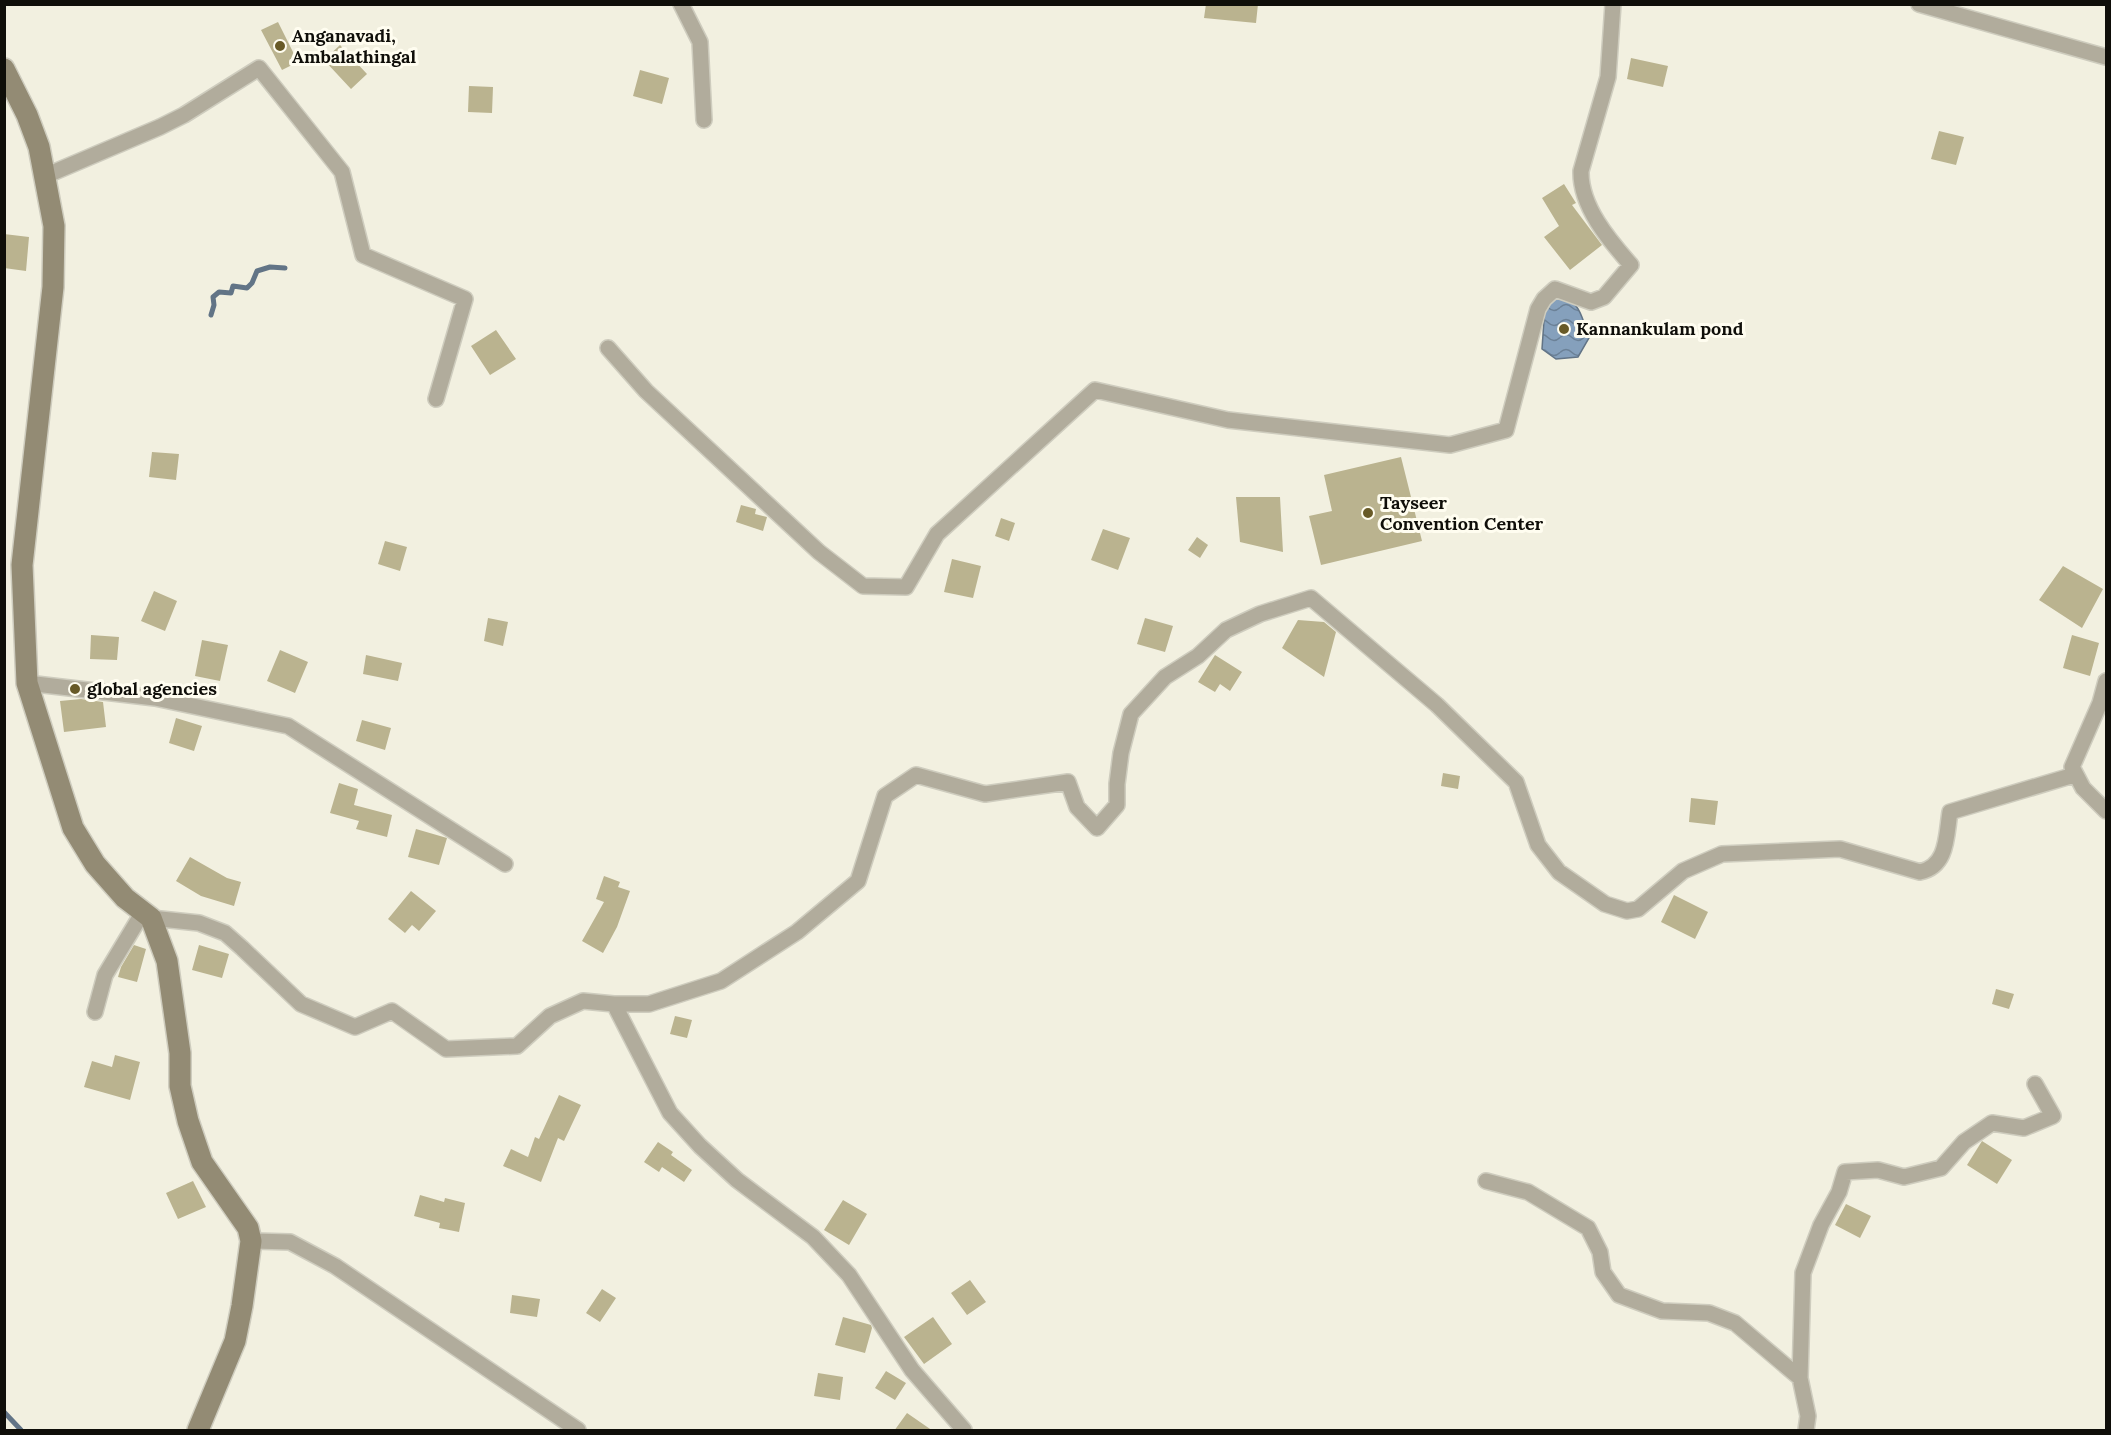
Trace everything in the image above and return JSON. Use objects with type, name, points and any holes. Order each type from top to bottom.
[{"type":"main road","points":[[4,69],[27,115],[39,147],[54,226],[53,287],[22,565],[27,683],[73,828],[95,864],[125,898],[147,915],[167,961],[180,1053],[180,1086],[188,1120],[202,1162],[248,1228],[251,1241],[235,1341],[198,1431]]},
{"type":"street","points":[[681,4],[700,42],[704,120]]},
{"type":"street","points":[[608,348],[646,391],[819,552],[863,586],[906,587],[937,534],[1095,390],[1228,420],[1450,445],[1506,430],[1538,309],[1544,299],[1556,289],[1591,302],[1604,297],[1631,265],[1611,243],[1586,200],[1581,184],[1581,171],[1608,77],[1613,4]]},
{"type":"street","points":[[1919,4],[2106,57]]},
{"type":"street","points":[[45,176],[184,115],[260,68],[342,172],[363,255],[465,299],[436,399]]},
{"type":"street","points":[[95,1012],[105,975],[147,915],[199,923],[225,933],[301,1004],[355,1027],[392,1011],[446,1049],[517,1046],[550,1016],[583,1001],[649,1004],[721,981],[797,932],[858,881],[885,796],[916,775],[985,794],[1068,782],[1077,807],[1097,828],[1117,805],[1121,753],[1131,714],[1165,677],[1198,656],[1226,630],[1260,614],[1311,598],[1437,705],[1516,782],[1538,845],[1559,872],[1605,904],[1627,911],[1638,909],[1683,871],[1722,854],[1840,849],[1920,872],[1930,869],[1942,857],[1950,812],[2074,775]]},
{"type":"street","points":[[2106,681],[2085,741],[2073,760],[2072,767],[2074,775],[2083,788],[2106,811]]},
{"type":"street","points":[[27,683],[155,698],[288,726],[505,864]]},
{"type":"street","points":[[614,1004],[670,1113],[700,1146],[737,1180],[813,1237],[849,1275],[912,1370],[964,1431]]},
{"type":"street","points":[[1806,1431],[1808,1416],[1800,1378],[1803,1273],[1821,1225],[1839,1192],[1845,1172],[1878,1170],[1904,1177],[1941,1168],[1964,1142],[1992,1123],[2024,1128],[2053,1116],[2035,1084]]},
{"type":"street","points":[[1486,1181],[1528,1192],[1588,1228],[1600,1252],[1603,1272],[1619,1295],[1662,1311],[1709,1313],[1735,1323],[1800,1378]]},
{"type":"street","points":[[251,1241],[290,1242],[335,1266],[578,1431]]},
{"type":"water","points":[[1561,294],[1577,307],[1589,338],[1578,357],[1556,359],[1542,349],[1545,306]]},
{"type":"building","points":[[1206,4],[1258,4],[1256,23],[1204,18]]},
{"type":"building","name":"Anganavadi, Ambalathingal","points":[[278,22],[298,62],[282,70],[261,30]]},
{"type":"building","points":[[340,45],[367,74],[351,89],[324,60]]},
{"type":"building","points":[[1631,58],[1668,66],[1663,87],[1627,79]]},
{"type":"building","points":[[640,70],[669,78],[662,104],[633,96]]},
{"type":"building","points":[[469,86],[493,87],[492,113],[468,112]]},
{"type":"building","points":[[1939,131],[1964,137],[1956,165],[1931,159]]},
{"type":"building","points":[[1564,184],[1576,203],[1572,205],[1602,245],[1570,270],[1544,237],[1559,226],[1542,198]]},
{"type":"building","points":[[4,234],[29,237],[26,271],[4,268]]},
{"type":"building","points":[[496,330],[516,359],[490,375],[471,346]]},
{"type":"building","points":[[152,452],[179,454],[176,480],[149,477]]},
{"type":"building","name":"Tayseer Convention Center","points":[[1401,457],[1422,541],[1321,565],[1309,516],[1332,511],[1324,475]]},
{"type":"building","points":[[1236,497],[1280,497],[1283,552],[1240,542]]},
{"type":"building","points":[[741,505],[756,509],[755,514],[767,517],[763,531],[736,522]]},
{"type":"building","points":[[1001,518],[1015,523],[1009,541],[995,536]]},
{"type":"building","points":[[1103,529],[1130,538],[1118,570],[1091,560]]},
{"type":"building","points":[[1197,537],[1208,545],[1200,558],[1188,550]]},
{"type":"building","points":[[385,541],[407,547],[400,571],[378,564]]},
{"type":"building","points":[[952,559],[981,566],[973,598],[944,592]]},
{"type":"building","points":[[2063,566],[2103,589],[2082,628],[2039,600]]},
{"type":"building","points":[[154,591],[177,601],[165,631],[141,621]]},
{"type":"building","points":[[488,618],[508,622],[503,646],[484,641]]},
{"type":"building","points":[[1145,618],[1173,626],[1165,652],[1137,644]]},
{"type":"building","points":[[1298,620],[1324,622],[1336,632],[1324,677],[1282,648]]},
{"type":"building","points":[[91,635],[119,637],[117,660],[90,659]]},
{"type":"building","points":[[2072,635],[2099,643],[2090,676],[2063,668]]},
{"type":"building","points":[[202,640],[228,645],[220,681],[195,676]]},
{"type":"building","points":[[280,650],[308,662],[295,693],[267,681]]},
{"type":"building","points":[[366,655],[402,663],[398,681],[363,674]]},
{"type":"building","points":[[1215,655],[1242,672],[1230,691],[1220,684],[1215,692],[1198,682]]},
{"type":"building","points":[[81,699],[103,702],[106,727],[64,732],[60,701]]},
{"type":"building","points":[[176,718],[202,726],[194,751],[169,743]]},
{"type":"building","points":[[362,720],[391,728],[385,750],[356,741]]},
{"type":"building","points":[[1443,773],[1460,776],[1458,789],[1441,786]]},
{"type":"building","points":[[339,783],[358,789],[354,805],[392,815],[387,837],[356,829],[359,821],[330,813]]},
{"type":"building","points":[[1691,798],[1718,801],[1715,825],[1689,822]]},
{"type":"building","points":[[416,829],[447,838],[439,865],[408,857]]},
{"type":"building","points":[[190,857],[227,878],[241,882],[234,906],[201,896],[176,881]]},
{"type":"building","points":[[604,876],[620,882],[618,887],[630,891],[617,927],[603,953],[582,941],[604,902],[596,899]]},
{"type":"building","points":[[411,891],[436,911],[419,931],[412,925],[405,933],[388,919]]},
{"type":"building","points":[[1674,895],[1708,912],[1695,939],[1661,922]]},
{"type":"building","points":[[134,945],[146,949],[137,982],[118,977]]},
{"type":"building","points":[[199,945],[229,954],[222,978],[192,970]]},
{"type":"building","points":[[1996,989],[2014,994],[2009,1009],[1992,1004]]},
{"type":"building","points":[[675,1016],[692,1020],[687,1038],[670,1034]]},
{"type":"building","points":[[115,1055],[140,1062],[130,1100],[84,1087],[92,1061],[112,1067]]},
{"type":"building","points":[[559,1095],[581,1105],[564,1141],[558,1138],[541,1182],[503,1166],[511,1149],[528,1157],[535,1137],[539,1139]]},
{"type":"building","points":[[1982,1141],[2012,1160],[1997,1184],[1967,1165]]},
{"type":"building","points":[[658,1142],[673,1152],[671,1155],[692,1170],[684,1182],[662,1167],[659,1172],[644,1162]]},
{"type":"building","points":[[193,1181],[206,1207],[178,1219],[166,1193]]},
{"type":"building","points":[[420,1195],[444,1202],[445,1198],[465,1203],[459,1232],[439,1228],[440,1223],[414,1216]]},
{"type":"building","points":[[843,1200],[867,1214],[849,1245],[824,1230]]},
{"type":"building","points":[[1846,1204],[1871,1216],[1860,1238],[1835,1225]]},
{"type":"building","points":[[970,1280],[986,1302],[967,1315],[951,1293]]},
{"type":"building","points":[[602,1289],[616,1298],[600,1322],[586,1313]]},
{"type":"building","points":[[512,1295],[540,1299],[537,1317],[510,1313]]},
{"type":"building","points":[[843,1317],[871,1325],[865,1353],[835,1345]]},
{"type":"building","points":[[933,1317],[952,1344],[924,1364],[904,1337]]},
{"type":"building","points":[[886,1371],[906,1383],[895,1400],[875,1388]]},
{"type":"building","points":[[818,1373],[843,1377],[840,1400],[814,1396]]},
{"type":"building","points":[[907,1413],[933,1431],[894,1431]]},
{"type":"waterway","points":[[211,315],[214,305],[213,297],[219,292],[231,293],[233,286],[247,288],[257,271],[270,267],[285,268]]},
{"type":"waterway","points":[[4,1412],[21,1430]]},
{"type":"place","name":"Anganavadi, Ambalathingal","points":[[280,46]]},
{"type":"place","name":"Kannankulam pond","points":[[1564,329]]},
{"type":"place","name":"Tayseer Convention Center","points":[[1368,513]]},
{"type":"place","name":"global agencies","points":[[75,689]]}]
